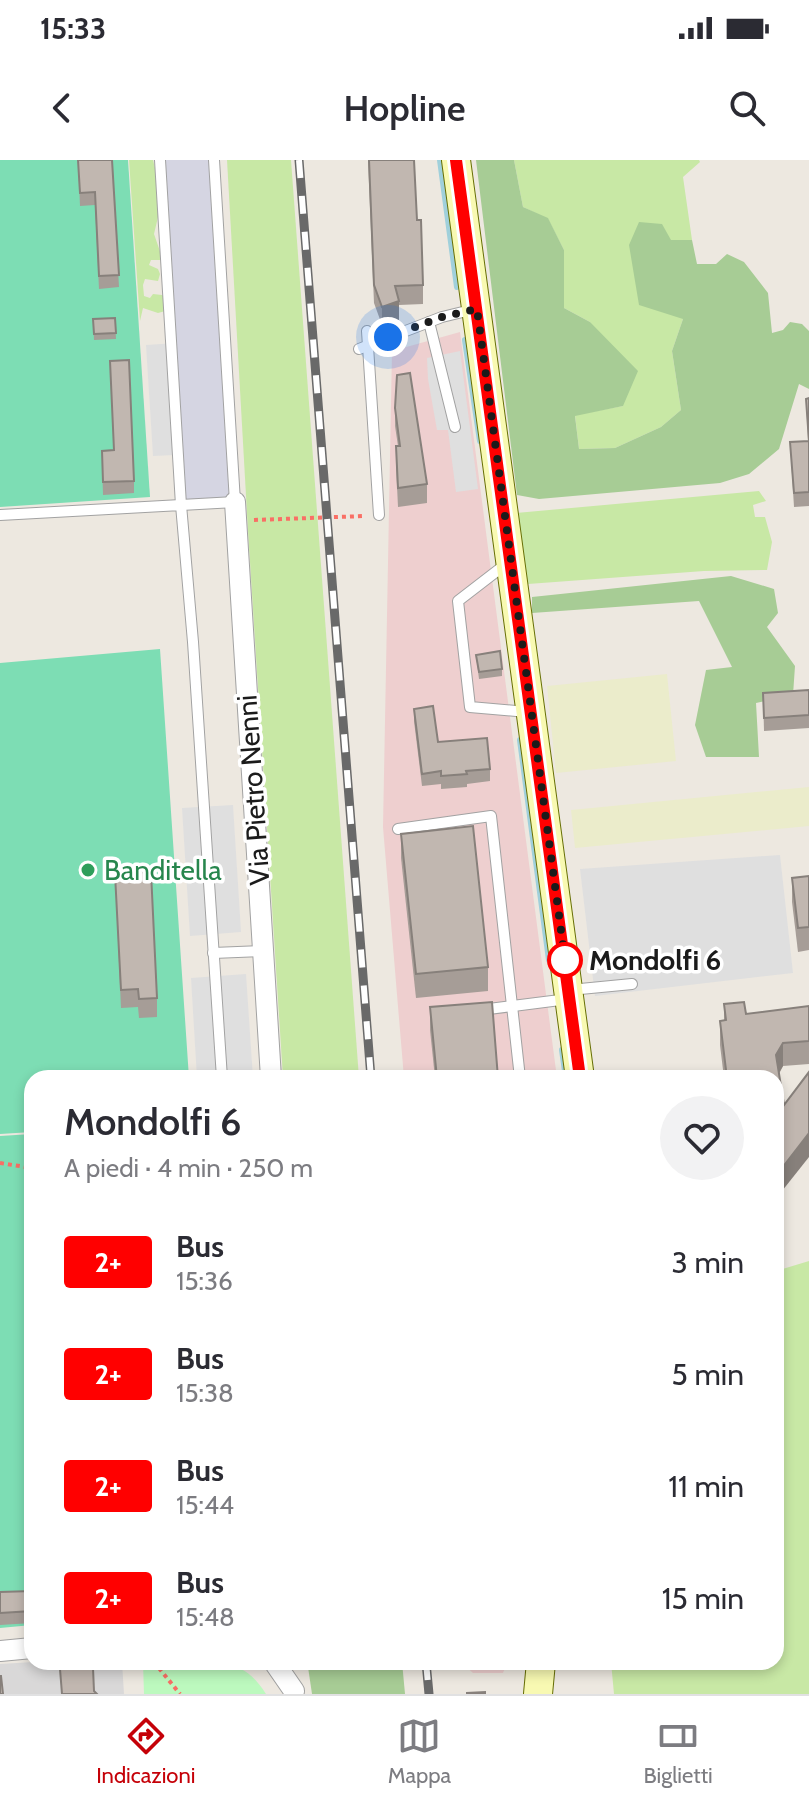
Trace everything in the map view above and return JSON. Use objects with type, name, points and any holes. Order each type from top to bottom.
[{"type":"main road","points":[[456,160],[579,1070]]},
{"type":"main road","points":[[538,1694],[540,1670]]},
{"type":"street","name":"Via Pietro Nenni","points":[[235,512],[270,1070]]},
{"type":"street","points":[[0,1651],[24,1649]]},
{"type":"street","points":[[279,1670],[294,1692]]},
{"type":"street","points":[[294,1670],[294,1692]]},
{"type":"lane","points":[[160,160],[221,1070]]},
{"type":"lane","points":[[0,515],[181,505],[235,512],[214,160]]},
{"type":"lane","points":[[440,304],[442,317]]},
{"type":"lane","points":[[363,347],[442,317],[477,309]]},
{"type":"lane","points":[[429,322],[455,427]]},
{"type":"lane","points":[[367,331],[363,347],[379,515]]},
{"type":"lane","points":[[511,560],[458,601],[470,707],[531,713]]},
{"type":"lane","points":[[398,829],[491,816],[519,1070]]},
{"type":"lane","points":[[213,953],[263,951]]},
{"type":"lane","points":[[466,1012],[632,984]]},
{"type":"path","points":[[235,512],[347,517]]},
{"type":"path","points":[[0,1163],[24,1167]]},
{"type":"path","points":[[160,1670],[180,1694]]},
{"type":"shaded area","points":[[160,160],[214,160],[235,502],[181,505]]},
{"type":"shaded area","points":[[460,332],[556,1070],[403,1070],[383,827],[392,351]]},
{"type":"shaded area","points":[[207,341],[175,455],[153,456],[146,345]]},
{"type":"shaded area","points":[[460,351],[478,489],[456,492],[448,430],[437,430],[427,358]]},
{"type":"shaded area","points":[[233,805],[241,932],[190,936],[182,808]]},
{"type":"shaded area","points":[[780,855],[793,973],[595,996],[580,869]]},
{"type":"shaded area","points":[[246,974],[252,1070],[197,1070],[191,978]]},
{"type":"shaded area","points":[[24,1663],[24,1670],[122,1670],[124,1694],[0,1694],[0,1664]]},
{"type":"shaded area","points":[[470,1670],[504,1670],[503,1673],[473,1673]]},
{"type":"green space","points":[[0,160],[128,160],[150,497],[0,507]]},
{"type":"green space","points":[[129,160],[153,160],[157,176],[158,217],[154,234],[163,260],[151,260],[149,265],[158,269],[160,274],[158,281],[145,279],[144,296],[162,295],[171,303],[169,310],[158,313],[143,308],[140,321]]},
{"type":"green space","points":[[227,160],[291,160],[358,1070],[282,1070]]},
{"type":"green space","points":[[476,160],[514,160],[523,207],[548,218],[564,250],[564,308],[590,322],[638,371],[623,406],[575,416],[579,449],[615,448],[661,427],[681,410],[672,351],[683,319],[639,305],[629,245],[639,222],[662,224],[671,240],[692,240],[697,264],[716,264],[727,254],[744,262],[768,293],[772,333],[783,330],[790,322],[802,324],[809,331],[809,389],[799,384],[779,449],[749,474],[720,483],[539,499],[517,495]]},
{"type":"green space","points":[[514,160],[700,162],[683,177],[692,240],[671,240],[683,319],[672,351],[681,410],[661,427],[615,448],[579,449],[575,415],[623,406],[590,322],[564,308],[564,250],[548,219],[523,207]]},
{"type":"green space","points":[[759,491],[766,501],[753,505],[755,517],[765,517],[772,542],[767,570],[704,571],[528,584],[516,513]]},
{"type":"green space","points":[[731,576],[774,589],[778,613],[767,627],[795,666],[793,695],[756,703],[759,757],[706,757],[695,725],[706,670],[732,667],[699,601],[532,613],[532,597]]},
{"type":"green space","name":"Banditella","points":[[160,649],[188,1070],[24,1070],[24,1132],[0,1134],[0,663]]},
{"type":"green space","points":[[667,674],[676,761],[556,773],[547,686]]},
{"type":"green space","points":[[809,787],[809,826],[575,848],[571,810]]},
{"type":"green space","points":[[24,1134],[24,1626],[0,1628],[0,1136]]},
{"type":"green space","points":[[809,1261],[809,1694],[614,1694],[612,1670],[784,1670],[784,1269]]},
{"type":"green space","points":[[143,1670],[242,1670],[266,1694],[144,1694]]},
{"type":"green space","points":[[308,1670],[403,1670],[405,1694],[312,1694]]},
{"type":"building","points":[[78,160],[112,160],[119,275],[99,276],[95,192],[80,193]]},
{"type":"building","points":[[369,160],[414,160],[417,220],[421,220],[423,285],[395,286],[399,301],[382,307],[374,285]]},
{"type":"building","points":[[115,318],[116,333],[94,334],[93,319]]},
{"type":"building","points":[[129,360],[134,481],[103,482],[102,451],[114,450],[110,361]]},
{"type":"building","points":[[410,373],[427,484],[398,488],[397,375]]},
{"type":"building","points":[[809,398],[809,441],[806,399]]},
{"type":"building","points":[[809,441],[809,492],[794,493],[790,442]]},
{"type":"building","points":[[500,651],[502,669],[479,672],[476,655]]},
{"type":"building","points":[[809,690],[809,715],[764,718],[763,693]]},
{"type":"building","points":[[433,706],[438,742],[487,738],[490,769],[441,776],[441,771],[422,774],[414,709]]},
{"type":"building","points":[[473,826],[488,967],[416,974],[401,834]]},
{"type":"building","points":[[151,872],[157,998],[139,999],[138,989],[121,990],[115,874]]},
{"type":"building","points":[[809,876],[809,927],[798,928],[792,878]]},
{"type":"building","points":[[492,1002],[497,1070],[436,1070],[430,1007]]},
{"type":"building","points":[[744,1002],[746,1014],[809,1006],[809,1041],[783,1043],[776,1055],[778,1070],[726,1070],[720,1021],[726,1020],[724,1004]]},
{"type":"building","points":[[809,1072],[809,1133],[784,1165],[784,1105]]},
{"type":"building","points":[[24,1591],[24,1612],[0,1613],[0,1592]]},
{"type":"building","points":[[60,1670],[93,1670],[94,1691],[97,1694],[62,1694]]},
{"type":"waterway","points":[[440,160],[457,287]]},
{"type":"waterway","points":[[465,340],[480,441]]},
{"type":"waterway","points":[[520,740],[549,960]]},
{"type":"waterway","points":[[562,1050],[565,1070]]},
{"type":"railway","points":[[299,160],[370,1070]]},
{"type":"railway","points":[[427,1670],[429,1694]]},
{"type":"bus line","name":"2+","points":[[456,160],[579,1070]]},
{"type":"place","name":"Banditella","points":[[88,870]]},
{"type":"place","name":"Mondolfi 6","points":[[565,960]]},
{"type":"route","points":[[388,337],[442,317],[477,309],[565,960]]}]
